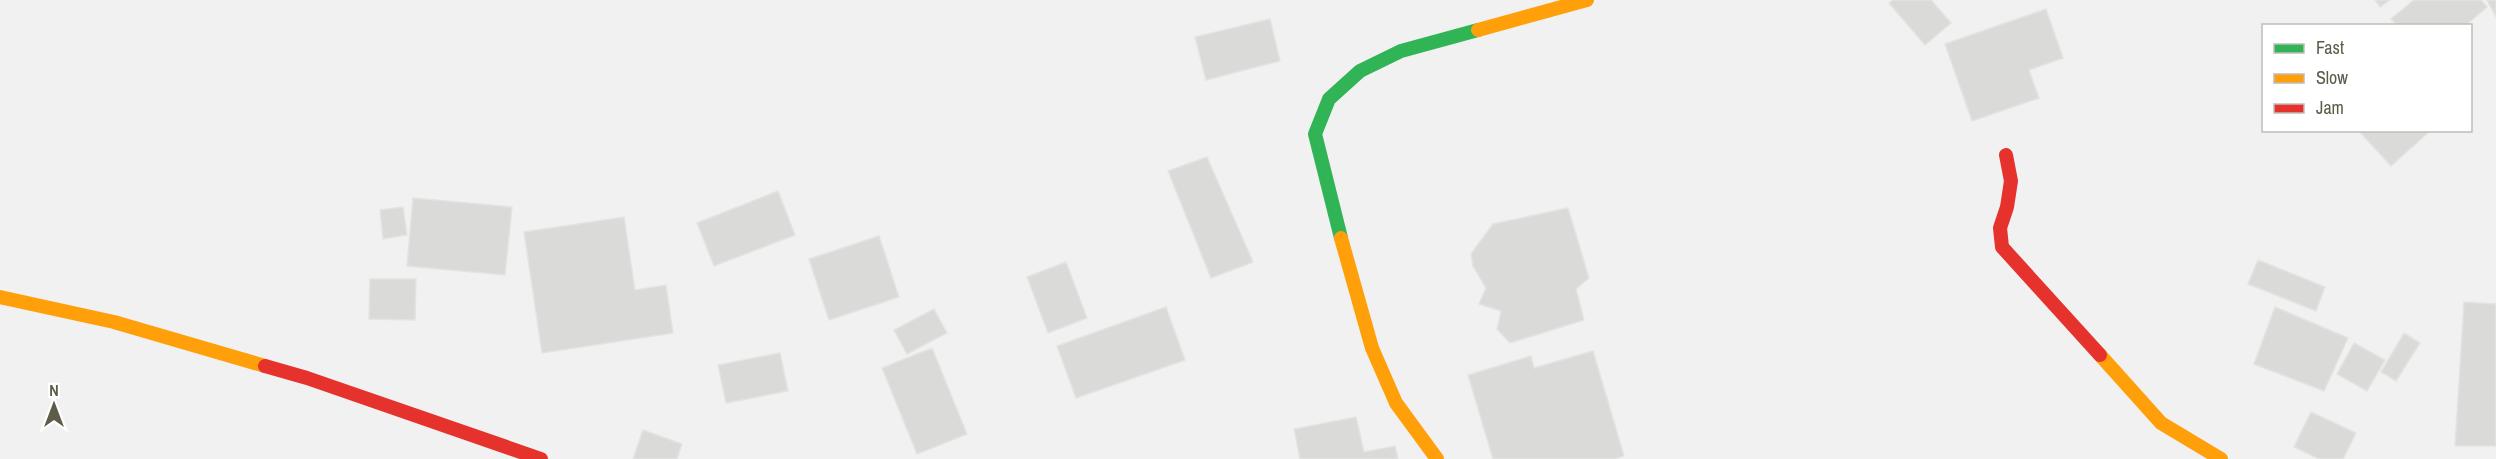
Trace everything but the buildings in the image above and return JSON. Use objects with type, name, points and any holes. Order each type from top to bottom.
[{"type":"street","points":[[1437,459],[1396,403],[1372,348],[1331,204],[1315,134],[1329,99],[1360,71],[1401,51],[1587,0]]},
{"type":"street","points":[[2006,155],[2011,181],[2007,207],[2000,228],[2002,247],[2161,423],[2221,459]]},
{"type":"street","points":[[0,297],[114,322],[307,378],[541,459]]},
{"type":"traffic: fast","points":[[1341,238],[1315,134],[1329,99],[1360,71],[1401,51],[1478,30]]},
{"type":"traffic: slow","points":[[1478,30],[1587,0]]},
{"type":"traffic: slow","points":[[1341,238],[1372,348],[1396,403],[1437,459]]},
{"type":"traffic: slow","points":[[0,297],[114,322],[265,366]]},
{"type":"traffic: slow","points":[[2100,355],[2161,423],[2221,459]]},
{"type":"traffic: jam","points":[[2006,155],[2011,181],[2007,207],[2000,228],[2002,247],[2100,355]]},
{"type":"traffic: jam","points":[[265,366],[307,378],[541,459]]}]
